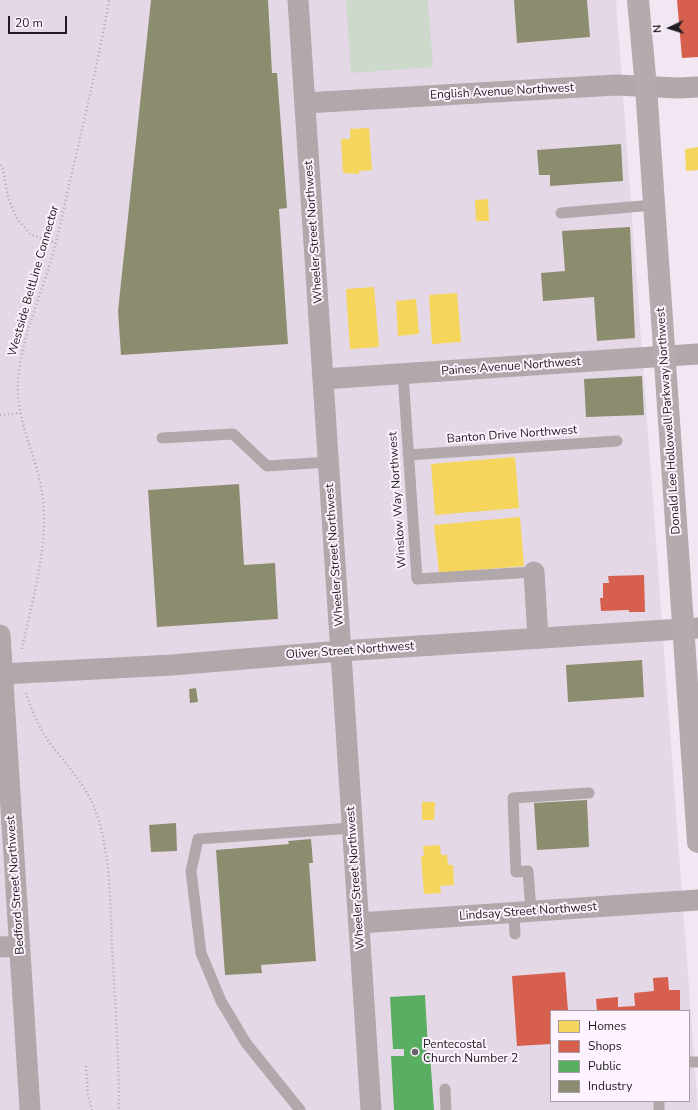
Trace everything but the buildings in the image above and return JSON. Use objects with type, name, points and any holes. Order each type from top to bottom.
[{"type":"main road","name":"Donald Lee Hollowell Parkway Northwest","points":[[638,0],[646,87],[664,357],[691,628],[698,842]]},
{"type":"street","name":"Wheeler Street Northwest","points":[[298,0],[371,1110]]},
{"type":"street","name":"English Avenue Northwest","points":[[305,103],[616,85],[646,87],[698,87]]},
{"type":"street","name":"Paines Avenue Northwest","points":[[323,379],[698,354]]},
{"type":"street","points":[[534,572],[538,638]]},
{"type":"street","name":"Oliver Street Northwest","points":[[2,674],[165,665],[341,651],[691,628]]},
{"type":"street","name":"Bedford Street Northwest","points":[[0,635],[10,947],[30,1110]]},
{"type":"street","name":"Lindsay Street Northwest","points":[[358,923],[698,900]]},
{"type":"lane","points":[[561,213],[654,205]]},
{"type":"lane","name":"Winslow Way Northwest","points":[[403,374],[417,579],[534,572]]},
{"type":"lane","points":[[162,438],[233,434],[267,466],[329,462]]},
{"type":"lane","name":"Banton Drive Northwest","points":[[408,455],[617,441]]},
{"type":"lane","points":[[515,934],[522,912],[528,871],[516,872],[513,798],[589,793]]},
{"type":"lane","points":[[300,1110],[246,1043],[221,1001],[202,953],[190,871],[198,840],[352,828]]},
{"type":"lane","points":[[445,1089],[446,1110]]},
{"type":"path","name":"Westside BeltLine Connector","points":[[21,656],[39,572],[43,540],[43,501],[38,472],[20,413],[18,382],[22,352],[56,243],[102,42],[109,0]]},
{"type":"path","points":[[0,165],[3,169],[8,197],[16,217],[30,234],[56,243]]},
{"type":"path","points":[[0,415],[20,413]]},
{"type":"path","points":[[25,690],[36,718],[49,741],[70,765],[87,791],[96,811],[103,838],[109,893],[119,1076],[119,1110]]},
{"type":"path","points":[[86,1066],[88,1096],[92,1110]]},
{"type":"shaded area","points":[[0,0],[616,0],[698,1110],[0,1110]]},
{"type":"green space","points":[[346,0],[428,0],[433,67],[351,73]]},
{"type":"place","name":"Pentecostal Church Number 2","points":[[415,1052]]}]
